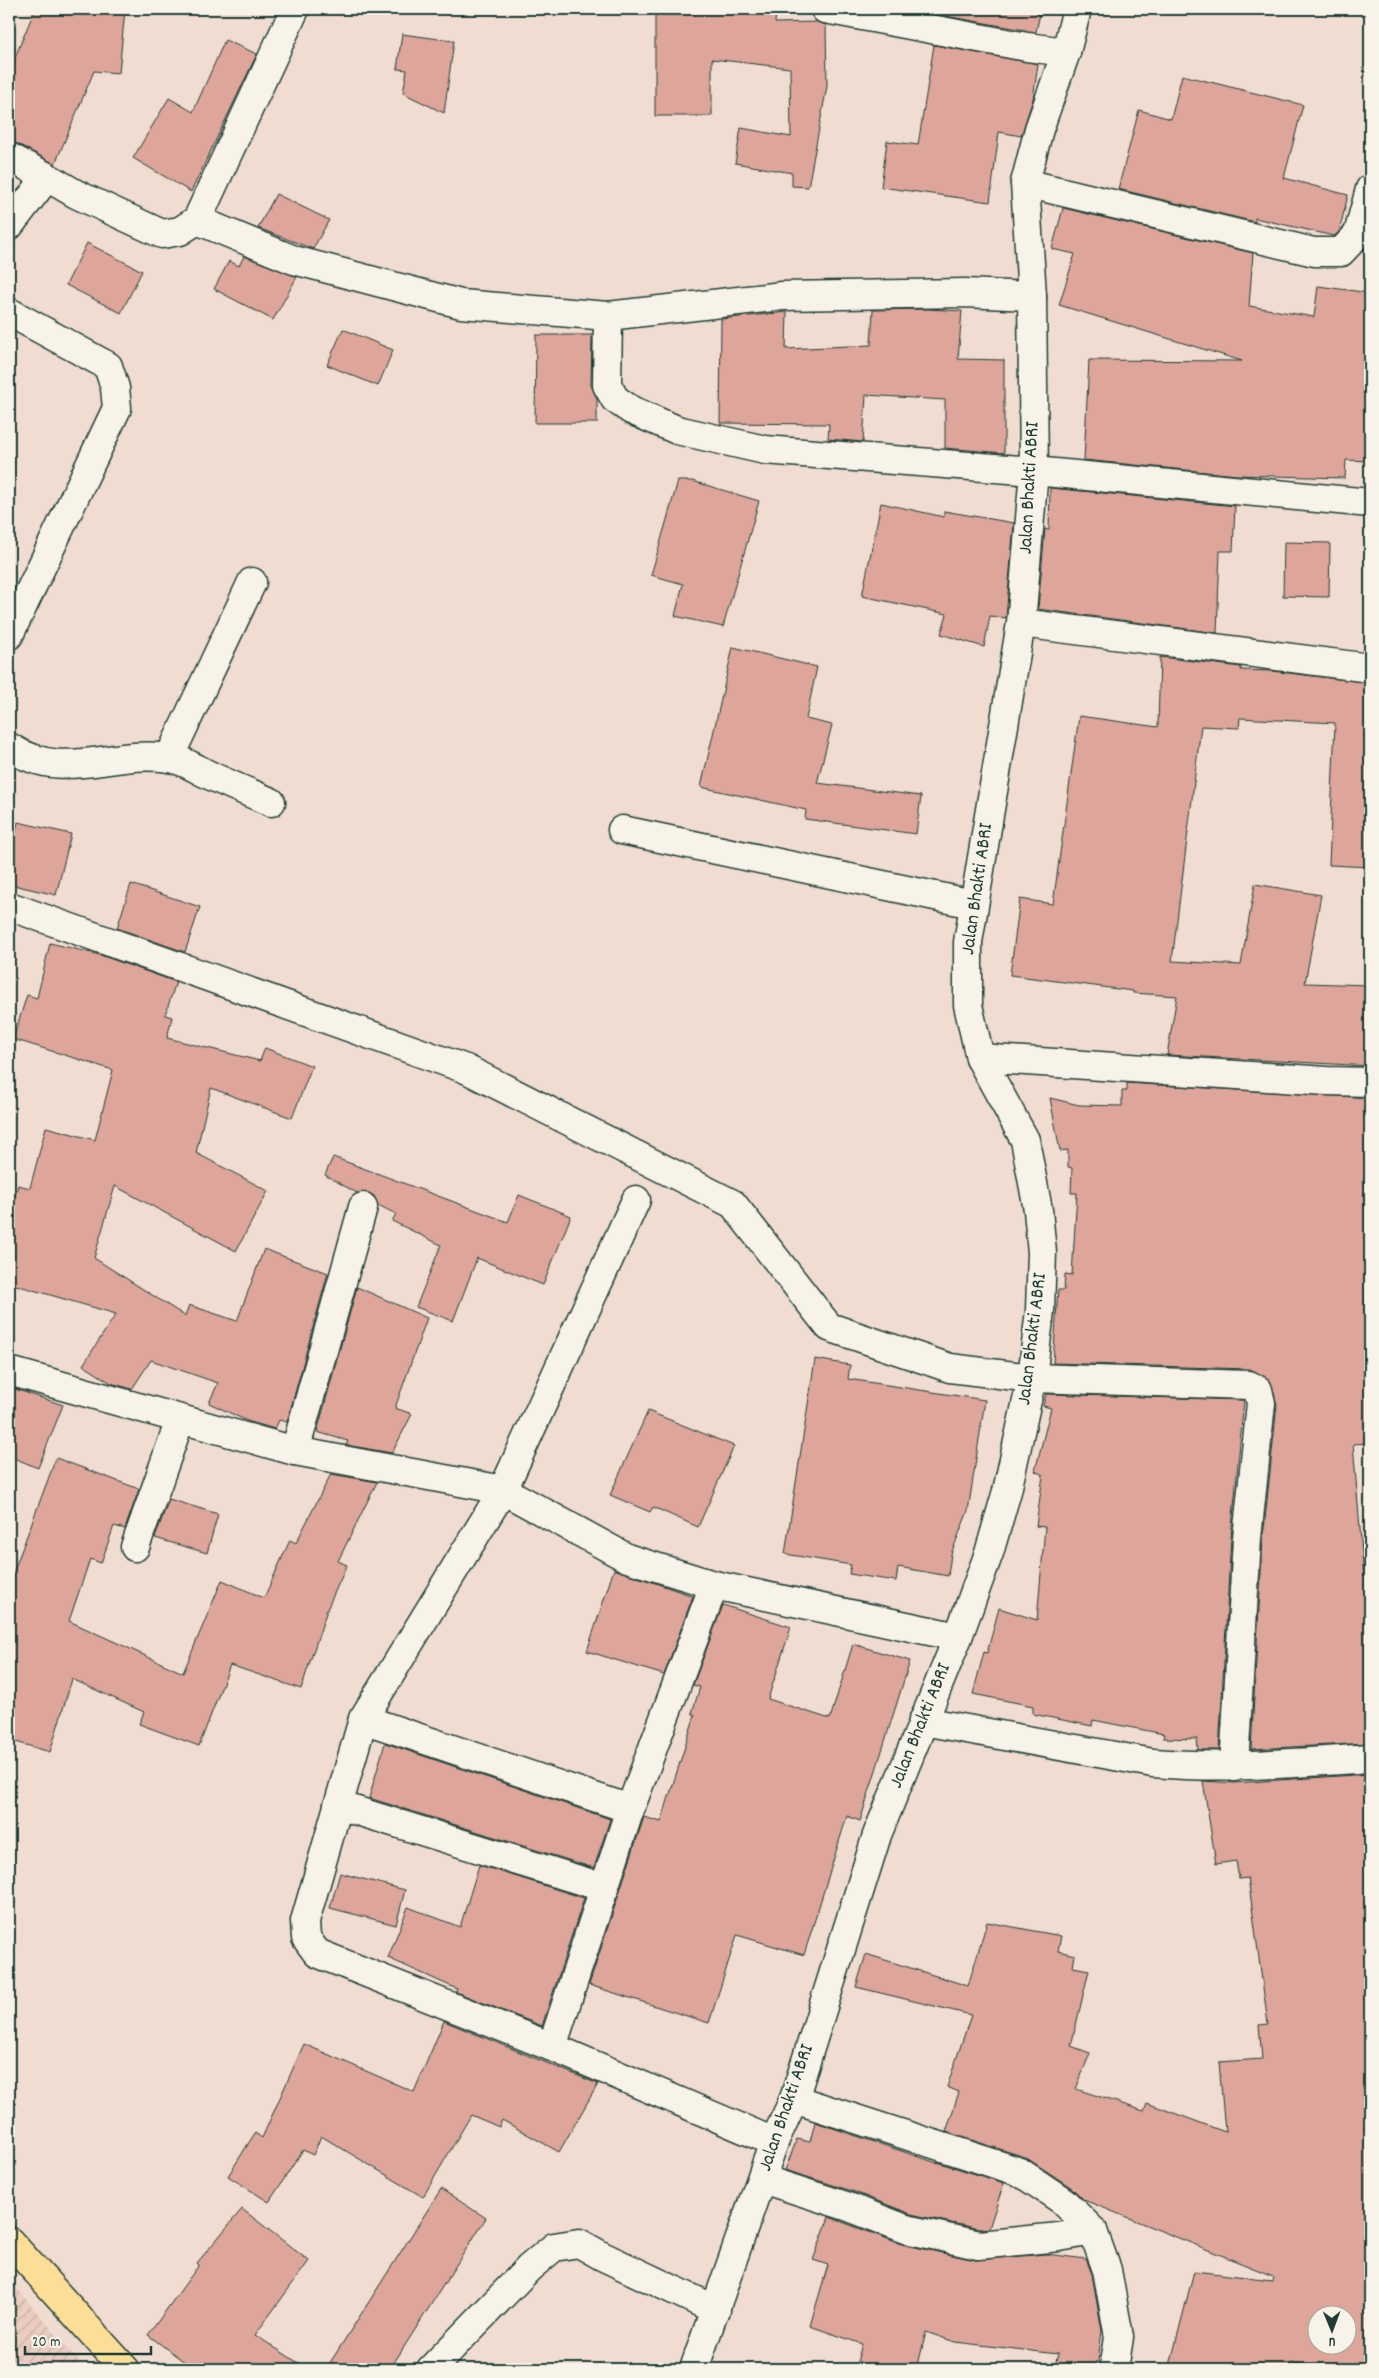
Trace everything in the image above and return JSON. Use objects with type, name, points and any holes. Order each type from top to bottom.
[{"type":"main road","points":[[9,2241],[125,2369]]},
{"type":"street","points":[[9,157],[76,194],[162,234],[180,231],[197,220],[295,9]]},
{"type":"street","points":[[825,9],[1027,47],[1066,52]]},
{"type":"street","name":"Jalan Bhakti ABRI","points":[[694,2369],[774,2142],[794,2099],[877,1835],[958,1637],[989,1553],[1006,1491],[1032,1378],[1040,1310],[1042,1253],[1038,1210],[1025,1140],[980,1058],[968,1005],[968,942],[1021,623],[1034,471],[1032,296],[1025,183],[1039,129],[1066,52],[1077,9]]},
{"type":"street","points":[[9,226],[47,177]]},
{"type":"street","points":[[1025,183],[1314,252],[1341,252],[1358,234],[1370,189]]},
{"type":"street","points":[[197,220],[294,260],[461,304],[608,316],[782,296],[966,293],[1032,296]]},
{"type":"street","points":[[9,312],[108,366],[115,388],[117,408],[9,635]]},
{"type":"street","points":[[608,316],[607,385],[616,399],[631,410],[677,430],[766,450],[1034,471],[1370,503]]},
{"type":"street","points":[[169,758],[252,582]]},
{"type":"street","points":[[1021,623],[1370,668]]},
{"type":"street","points":[[9,746],[22,755],[45,763],[68,765],[144,758],[169,758],[186,763],[271,802]]},
{"type":"street","points":[[622,830],[973,904]]},
{"type":"street","points":[[9,906],[466,1069],[733,1204],[829,1327],[950,1368],[1032,1378],[1249,1386],[1258,1390],[1261,1403],[1247,1538],[1234,1767]]},
{"type":"street","points":[[980,1058],[1327,1081],[1370,1082]]},
{"type":"street","points":[[636,1200],[503,1490],[363,1719],[305,1921],[306,1938],[316,1953],[552,2047],[774,2142]]},
{"type":"street","points":[[295,1451],[364,1207]]},
{"type":"street","points":[[9,1371],[295,1451],[503,1490],[627,1558],[714,1585],[958,1637]]},
{"type":"street","points":[[135,1547],[180,1420]]},
{"type":"street","points":[[552,2047],[630,1808],[714,1585]]},
{"type":"street","points":[[363,1719],[630,1808]]},
{"type":"street","points":[[923,1721],[1153,1762],[1234,1767],[1370,1758]]},
{"type":"street","points":[[338,1805],[605,1888]]},
{"type":"street","points":[[794,2099],[1020,2172],[1063,2201],[1093,2231],[1106,2270],[1119,2337],[1114,2369]]},
{"type":"street","points":[[762,2179],[846,2206],[906,2229],[978,2245],[1059,2237],[1093,2231]]},
{"type":"street","points":[[431,2369],[529,2268],[554,2247],[579,2243],[602,2256],[716,2310]]},
{"type":"shaded area","points":[[9,2279],[85,2369],[9,2369]]},
{"type":"building","points":[[35,9],[125,9],[119,73],[94,71],[55,164],[9,141],[9,72]]},
{"type":"building","points":[[655,9],[749,9],[776,12],[775,23],[818,22],[826,25],[827,86],[808,187],[792,186],[792,173],[735,163],[741,128],[791,137],[790,68],[712,59],[712,116],[655,116]]},
{"type":"building","points":[[942,9],[1041,9],[1036,32],[940,15]]},
{"type":"building","points":[[402,34],[454,41],[444,113],[403,93],[407,70],[397,69]]},
{"type":"building","points":[[225,40],[257,54],[191,192],[133,158],[169,98],[193,112]]},
{"type":"building","points":[[934,45],[1038,64],[1033,99],[1021,136],[999,132],[990,202],[881,187],[887,141],[918,145]]},
{"type":"building","points":[[1182,75],[1303,105],[1284,178],[1348,195],[1339,232],[1334,236],[1255,218],[1255,222],[1118,189],[1139,110],[1171,119]]},
{"type":"building","points":[[276,194],[329,220],[313,249],[258,228]]},
{"type":"building","points":[[1063,208],[1253,253],[1249,306],[1314,317],[1318,286],[1370,293],[1370,461],[1346,460],[1345,478],[1237,475],[1084,460],[1089,360],[1242,361],[1059,305],[1075,254],[1052,249]]},
{"type":"building","points":[[87,243],[142,271],[121,313],[66,285]]},
{"type":"building","points":[[244,256],[297,277],[273,320],[214,289],[229,261],[239,266]]},
{"type":"building","points":[[928,309],[962,311],[958,359],[1004,360],[1004,453],[945,448],[945,400],[866,395],[863,442],[828,439],[829,424],[720,423],[721,319],[787,312],[786,349],[871,345],[873,310]]},
{"type":"building","points":[[343,329],[393,350],[378,386],[327,365]]},
{"type":"building","points":[[536,335],[592,335],[591,385],[597,399],[597,423],[535,423]]},
{"type":"building","points":[[678,481],[692,481],[759,501],[723,627],[675,616],[683,584],[651,575]]},
{"type":"building","points":[[1050,488],[1235,506],[1233,551],[1220,551],[1217,633],[1038,609],[1045,529],[1049,530]]},
{"type":"building","points":[[881,503],[944,517],[944,511],[1014,523],[1006,618],[990,616],[984,647],[941,634],[947,614],[862,596]]},
{"type":"building","points":[[1284,542],[1330,543],[1329,597],[1283,596]]},
{"type":"building","points":[[733,647],[817,667],[806,719],[832,725],[817,783],[921,796],[916,834],[805,819],[806,810],[701,787]]},
{"type":"building","points":[[1160,657],[1241,667],[1241,670],[1272,671],[1370,683],[1370,867],[1329,865],[1335,723],[1240,718],[1239,728],[1201,726],[1172,961],[1241,965],[1255,884],[1321,895],[1305,983],[1370,985],[1370,1066],[1167,1055],[1177,996],[1133,993],[1133,991],[1010,975],[1020,899],[1053,904],[1079,716],[1158,727]]},
{"type":"building","points":[[18,822],[71,834],[56,895],[9,884],[9,862]]},
{"type":"building","points":[[131,884],[200,907],[185,952],[117,928]]},
{"type":"building","points":[[50,943],[100,955],[176,982],[165,1015],[172,1017],[167,1038],[260,1061],[265,1048],[312,1066],[292,1118],[211,1088],[196,1153],[268,1191],[236,1251],[115,1186],[94,1258],[185,1316],[189,1305],[237,1321],[264,1249],[328,1273],[287,1422],[279,1420],[275,1429],[247,1421],[209,1403],[218,1383],[151,1360],[132,1389],[111,1383],[83,1365],[116,1314],[9,1283],[9,1218],[18,1185],[30,1188],[46,1127],[95,1140],[113,1070],[13,1039],[27,995],[37,998]]},
{"type":"building","points":[[1127,1083],[1370,1098],[1370,1443],[1353,1444],[1364,1577],[1370,1577],[1370,1743],[1251,1749],[1263,1539],[1277,1405],[1270,1380],[1250,1369],[1053,1363],[1058,1290],[1064,1290],[1065,1274],[1072,1275],[1077,1193],[1071,1193],[1072,1168],[1068,1167],[1068,1150],[1060,1151],[1050,1098],[1079,1105],[1122,1106],[1122,1091],[1127,1091]]},
{"type":"building","points":[[333,1157],[508,1222],[519,1195],[571,1216],[543,1285],[477,1258],[453,1321],[416,1307],[441,1245],[392,1221],[396,1214],[378,1205],[374,1196],[367,1192],[357,1193],[325,1175]]},
{"type":"building","points":[[357,1287],[427,1318],[395,1408],[412,1414],[392,1453],[346,1445],[348,1441],[317,1432]]},
{"type":"building","points":[[815,1359],[850,1365],[848,1379],[985,1400],[968,1511],[951,1554],[948,1576],[898,1567],[896,1581],[849,1574],[851,1565],[785,1554]]},
{"type":"building","points":[[9,1387],[63,1405],[38,1468],[9,1456]]},
{"type":"building","points":[[1046,1394],[1244,1400],[1231,1537],[1219,1750],[1198,1750],[1197,1739],[1163,1738],[1164,1734],[1093,1720],[1092,1726],[1033,1714],[1033,1706],[973,1694],[984,1652],[987,1653],[999,1608],[1037,1620],[1045,1527],[1036,1526],[1043,1475],[1035,1471],[1051,1408],[1043,1406]]},
{"type":"building","points":[[648,1411],[734,1446],[698,1527],[653,1507],[650,1512],[610,1495]]},
{"type":"building","points":[[56,1458],[139,1489],[125,1529],[114,1526],[101,1563],[90,1559],[69,1621],[183,1673],[222,1580],[264,1598],[290,1540],[296,1543],[331,1474],[377,1482],[338,1561],[347,1565],[328,1607],[301,1689],[230,1665],[199,1746],[139,1724],[144,1712],[72,1679],[50,1752],[9,1740],[9,1584]]},
{"type":"building","points":[[169,1499],[218,1514],[207,1553],[155,1538]]},
{"type":"building","points":[[614,1569],[693,1596],[664,1675],[587,1651]]},
{"type":"building","points":[[723,1605],[791,1627],[768,1699],[830,1719],[853,1644],[910,1661],[860,1821],[847,1816],[804,1955],[737,1935],[709,2023],[589,1985],[644,1817],[661,1822],[695,1715],[692,1713],[700,1687],[693,1685]]},
{"type":"building","points":[[385,1743],[610,1819],[594,1868],[369,1798]]},
{"type":"building","points":[[1370,1774],[1370,2369],[1325,2369],[1290,2362],[1289,2369],[1169,2369],[1194,2271],[1272,2280],[1273,2276],[1084,2200],[1072,2188],[1025,2157],[946,2132],[959,2092],[947,2087],[971,2015],[856,1987],[866,1954],[968,1986],[987,1922],[1061,1936],[1058,1951],[1075,1955],[1073,1967],[1089,1970],[1071,2046],[1090,2053],[1076,2089],[1144,2111],[1147,2103],[1225,2132],[1219,2062],[1262,2059],[1259,2025],[1268,2024],[1248,1878],[1239,1879],[1236,1861],[1216,1864],[1203,1781],[1234,1783]]},
{"type":"building","points":[[479,1865],[584,1898],[542,2026],[456,1992],[457,1989],[388,1958],[408,1907],[460,1927]]},
{"type":"building","points":[[340,1873],[405,1890],[396,1925],[330,1908]]},
{"type":"building","points":[[444,2021],[598,2084],[559,2152],[502,2120],[499,2127],[471,2115],[423,2197],[321,2136],[313,2155],[303,2150],[269,2202],[228,2176],[255,2133],[262,2138],[304,2044],[414,2092]]},
{"type":"building","points":[[815,2122],[937,2163],[1004,2183],[989,2228],[979,2229],[911,2214],[852,2191],[785,2170],[797,2139],[810,2142]]},
{"type":"building","points":[[441,2189],[486,2218],[390,2369],[326,2369]]},
{"type":"building","points":[[242,2209],[309,2261],[255,2335],[308,2369],[194,2369],[148,2335],[199,2265],[197,2263]]},
{"type":"building","points":[[829,2217],[901,2244],[975,2260],[1046,2254],[1086,2259],[1092,2274],[1102,2331],[1097,2369],[1054,2369],[1058,2354],[955,2342],[926,2332],[917,2369],[855,2369],[862,2344],[810,2326],[828,2265],[813,2260]]}]
